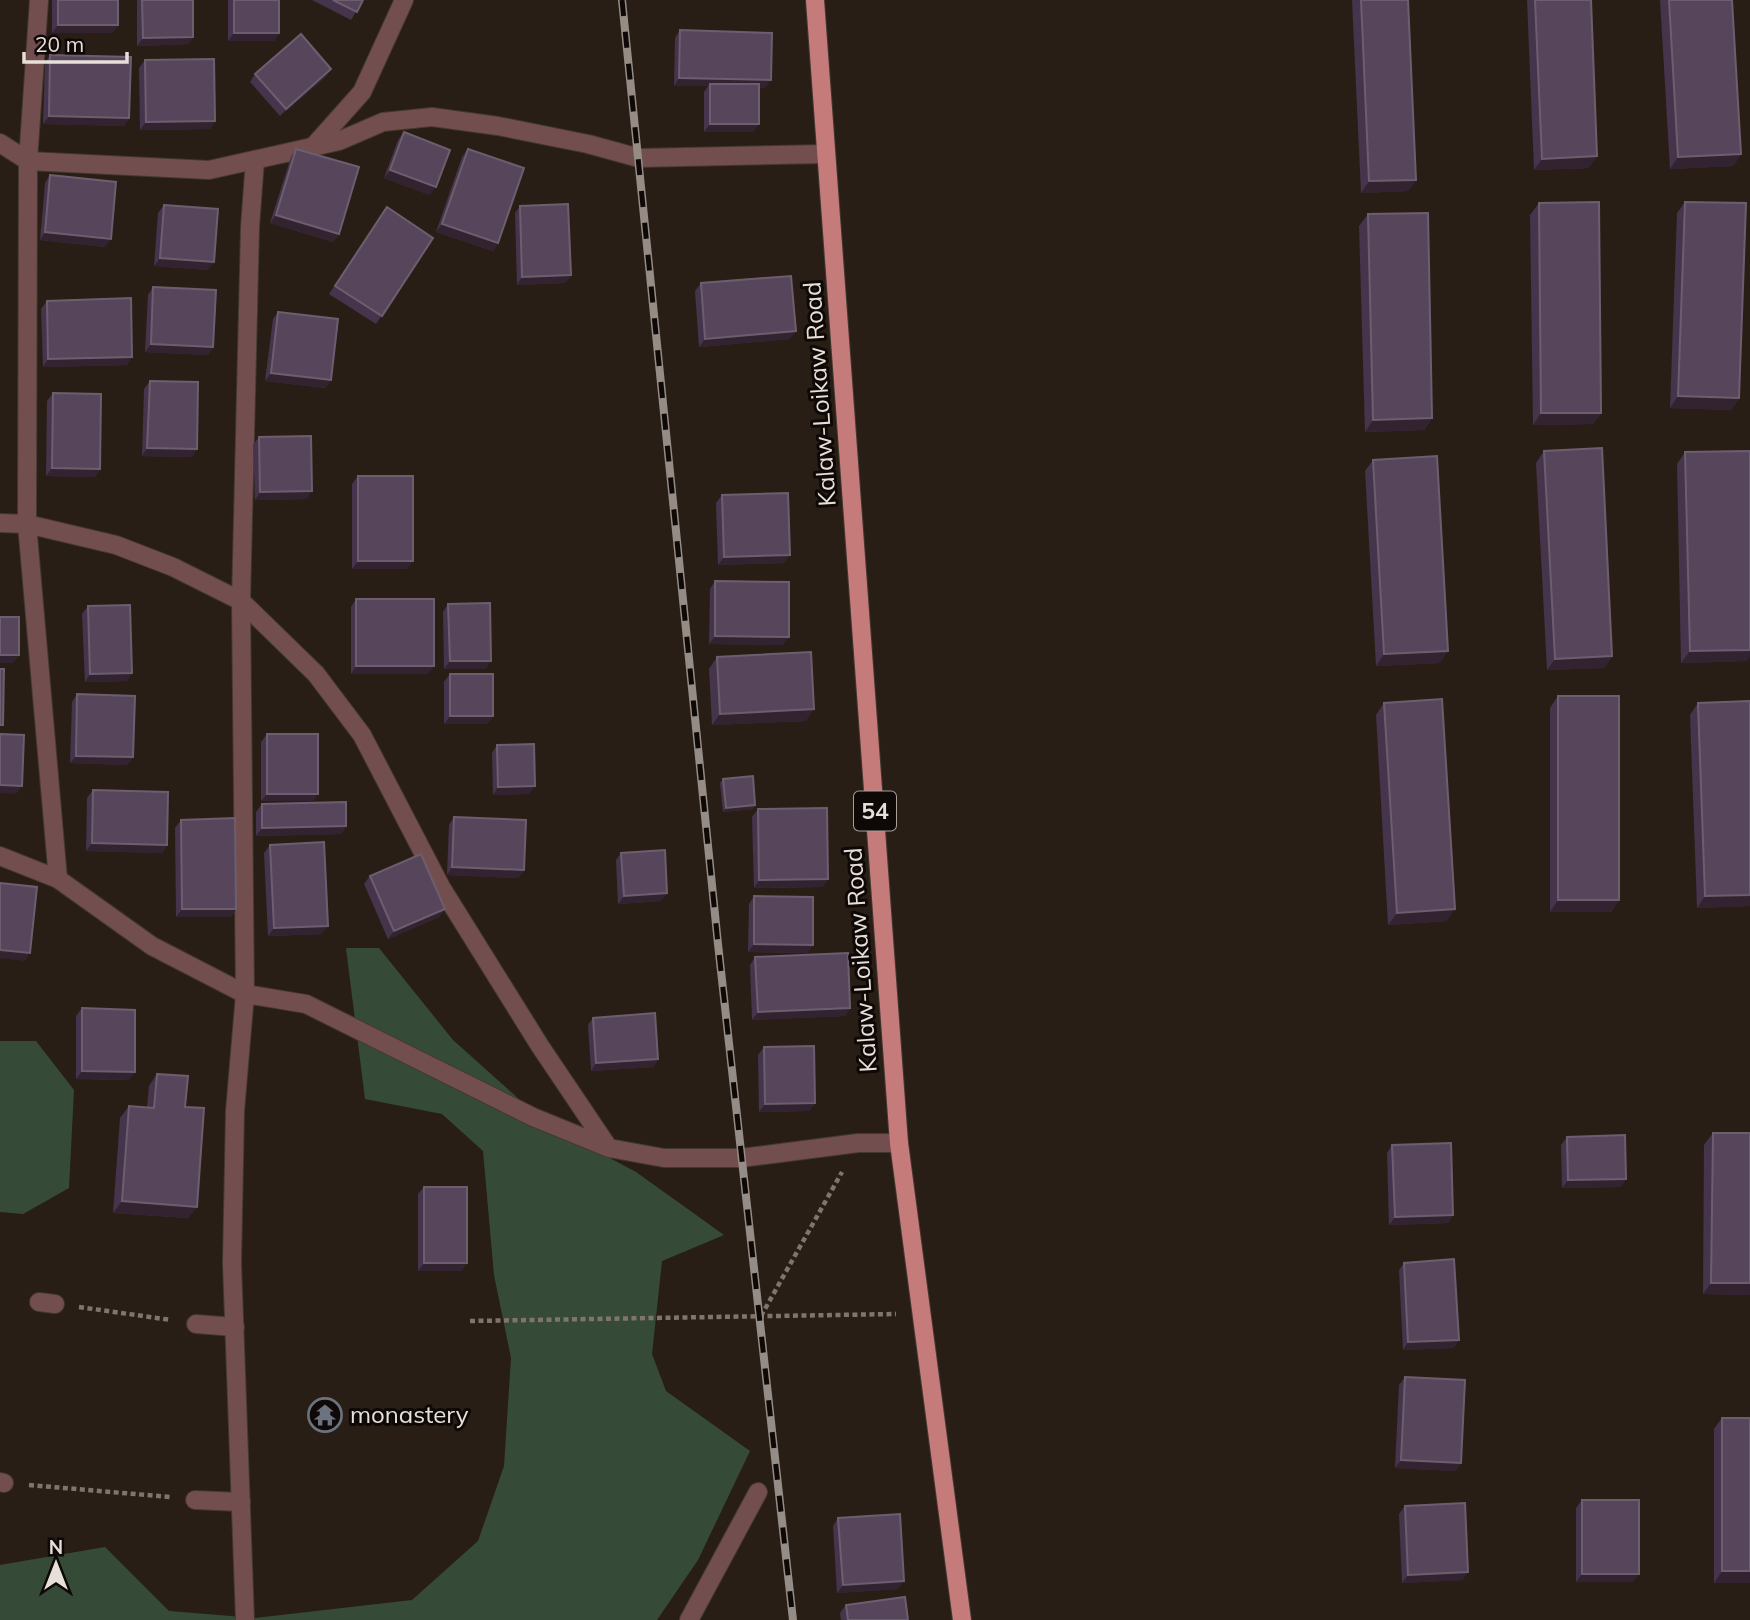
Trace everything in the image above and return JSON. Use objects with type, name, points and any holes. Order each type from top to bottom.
[{"type":"main road","name":"Kalaw-Loikaw Road","points":[[815,0],[899,1143],[924,1315],[962,1620]]},
{"type":"street","points":[[39,0],[28,161],[27,524],[58,879]]},
{"type":"street","points":[[313,146],[362,92],[404,0]]},
{"type":"street","points":[[0,143],[28,161],[209,170],[339,141],[383,122],[432,117],[498,125],[639,158],[827,155]]},
{"type":"street","points":[[245,1620],[232,1262],[235,1111],[245,994],[241,601],[250,227],[255,160]]},
{"type":"street","points":[[0,523],[27,524],[116,545],[173,567],[241,601],[316,674],[362,735],[441,887],[540,1046],[609,1148]]},
{"type":"street","points":[[0,856],[58,879],[152,946],[245,994],[306,1004],[533,1117],[609,1148],[664,1158],[741,1158],[858,1143],[899,1143]]},
{"type":"street","points":[[197,1324],[235,1327]]},
{"type":"street","points":[[689,1620],[758,1492]]},
{"type":"street","points":[[195,1500],[242,1502]]},
{"type":"path","points":[[761,1316],[858,1143]]},
{"type":"path","points":[[47,1303],[197,1324]]},
{"type":"path","points":[[470,1321],[924,1315]]},
{"type":"path","points":[[2,1482],[195,1500]]},
{"type":"green space","points":[[346,948],[379,948],[453,1040],[548,1125],[636,1172],[724,1235],[662,1261],[652,1354],[666,1391],[750,1451],[698,1560],[657,1620],[0,1620],[0,1565],[105,1547],[169,1611],[255,1618],[412,1600],[478,1541],[504,1466],[511,1358],[494,1275],[483,1151],[442,1114],[365,1099]]},
{"type":"green space","points":[[0,1041],[36,1041],[74,1090],[69,1188],[23,1214],[0,1212]]},
{"type":"building","points":[[58,0],[118,0],[118,25],[58,25]]},
{"type":"building","points":[[142,0],[193,0],[193,37],[143,38]]},
{"type":"building","points":[[234,0],[279,0],[279,33],[234,33]]},
{"type":"building","points":[[333,0],[363,0],[357,12]]},
{"type":"building","points":[[1361,0],[1408,0],[1416,180],[1369,181]]},
{"type":"building","points":[[1535,0],[1591,0],[1597,156],[1542,159]]},
{"type":"building","points":[[1669,0],[1732,0],[1741,154],[1678,157]]},
{"type":"building","points":[[680,30],[772,33],[771,80],[679,78]]},
{"type":"building","points":[[301,34],[331,69],[286,109],[255,74]]},
{"type":"building","points":[[50,55],[131,57],[129,118],[49,116]]},
{"type":"building","points":[[214,59],[215,121],[146,122],[145,60]]},
{"type":"building","points":[[710,84],[759,84],[759,124],[710,124]]},
{"type":"building","points":[[404,132],[450,150],[436,187],[390,170]]},
{"type":"building","points":[[296,149],[359,167],[339,234],[276,215]]},
{"type":"building","points":[[468,149],[524,168],[498,243],[442,224]]},
{"type":"building","points":[[50,175],[116,182],[111,239],[45,232]]},
{"type":"building","points":[[1599,202],[1601,413],[1541,413],[1539,203]]},
{"type":"building","points":[[1685,202],[1746,203],[1739,398],[1678,396]]},
{"type":"building","points":[[568,204],[571,275],[522,277],[520,206]]},
{"type":"building","points":[[164,205],[218,209],[214,262],[160,258]]},
{"type":"building","points":[[387,207],[433,238],[382,316],[335,286]]},
{"type":"building","points":[[1428,213],[1432,418],[1373,420],[1368,214]]},
{"type":"building","points":[[791,276],[796,331],[705,339],[701,283]]},
{"type":"building","points":[[153,287],[216,290],[213,347],[151,344]]},
{"type":"building","points":[[131,298],[132,357],[48,359],[47,301]]},
{"type":"building","points":[[278,312],[338,319],[331,380],[271,373]]},
{"type":"building","points":[[150,381],[198,382],[197,449],[147,448]]},
{"type":"building","points":[[53,393],[101,394],[100,469],[52,468]]},
{"type":"building","points":[[311,436],[312,491],[260,492],[259,437]]},
{"type":"building","points":[[1602,448],[1612,656],[1555,659],[1544,451]]},
{"type":"building","points":[[1750,451],[1750,650],[1690,651],[1685,452]]},
{"type":"building","points":[[1437,456],[1448,651],[1384,654],[1373,460]]},
{"type":"building","points":[[358,476],[413,476],[413,561],[358,561]]},
{"type":"building","points":[[788,493],[790,555],[724,557],[722,495]]},
{"type":"building","points":[[715,581],[789,582],[789,637],[715,636]]},
{"type":"building","points":[[356,599],[434,599],[434,666],[356,666]]},
{"type":"building","points":[[490,603],[491,661],[450,661],[448,604]]},
{"type":"building","points":[[130,605],[132,673],[90,674],[88,606]]},
{"type":"building","points":[[0,617],[19,617],[19,655],[0,655]]},
{"type":"building","points":[[811,652],[814,709],[720,714],[717,657]]},
{"type":"building","points":[[0,669],[4,669],[3,725],[0,725]]},
{"type":"building","points":[[450,674],[493,674],[493,716],[450,716]]},
{"type":"building","points":[[77,694],[135,696],[133,757],[76,756]]},
{"type":"building","points":[[1558,696],[1619,696],[1619,900],[1558,900]]},
{"type":"building","points":[[1442,699],[1455,909],[1397,913],[1384,703]]},
{"type":"building","points":[[1750,701],[1750,895],[1705,896],[1698,703]]},
{"type":"building","points":[[0,734],[24,735],[22,786],[0,785]]},
{"type":"building","points":[[267,734],[318,734],[318,794],[267,794]]},
{"type":"building","points":[[534,744],[535,786],[498,787],[497,745]]},
{"type":"building","points":[[753,776],[755,805],[726,808],[723,779]]},
{"type":"building","points":[[93,790],[168,792],[167,845],[92,843]]},
{"type":"building","points":[[346,802],[346,826],[262,828],[262,804]]},
{"type":"building","points":[[827,808],[828,879],[759,880],[758,809]]},
{"type":"building","points":[[454,817],[526,820],[524,870],[452,867]]},
{"type":"building","points":[[235,818],[236,909],[182,909],[181,820]]},
{"type":"building","points":[[324,842],[328,926],[274,928],[270,845]]},
{"type":"building","points":[[665,850],[667,893],[624,896],[621,853]]},
{"type":"building","points":[[421,854],[445,909],[394,931],[370,876]]},
{"type":"building","points":[[0,883],[37,887],[30,953],[0,950]]},
{"type":"building","points":[[754,896],[813,897],[813,945],[754,944]]},
{"type":"building","points":[[848,953],[850,1008],[758,1012],[755,957]]},
{"type":"building","points":[[82,1008],[135,1010],[135,1072],[82,1071]]},
{"type":"building","points":[[655,1013],[658,1059],[596,1063],[593,1018]]},
{"type":"building","points":[[814,1046],[815,1103],[765,1104],[764,1047]]},
{"type":"building","points":[[157,1074],[188,1076],[185,1107],[204,1108],[197,1207],[122,1201],[129,1106],[154,1108]]},
{"type":"building","points":[[1713,1133],[1750,1133],[1750,1283],[1711,1283]]},
{"type":"building","points":[[1625,1135],[1626,1179],[1568,1180],[1567,1137]]},
{"type":"building","points":[[1451,1143],[1453,1215],[1395,1217],[1392,1145]]},
{"type":"building","points":[[424,1187],[467,1187],[467,1263],[424,1263]]},
{"type":"building","points":[[1454,1259],[1459,1340],[1408,1342],[1404,1263]]},
{"type":"building","points":[[1405,1377],[1465,1380],[1461,1463],[1401,1460]]},
{"type":"building","points":[[1722,1418],[1750,1418],[1750,1571],[1722,1571]]},
{"type":"building","points":[[1582,1500],[1639,1500],[1639,1574],[1582,1574]]},
{"type":"building","points":[[1465,1503],[1468,1572],[1408,1575],[1405,1506]]},
{"type":"building","points":[[900,1514],[904,1581],[843,1585],[838,1518]]},
{"type":"building","points":[[905,1597],[908,1620],[848,1620],[846,1605]]},
{"type":"railway","points":[[622,0],[718,944],[793,1620]]},
{"type":"place","name":"monastery","points":[[325,1415]]}]
